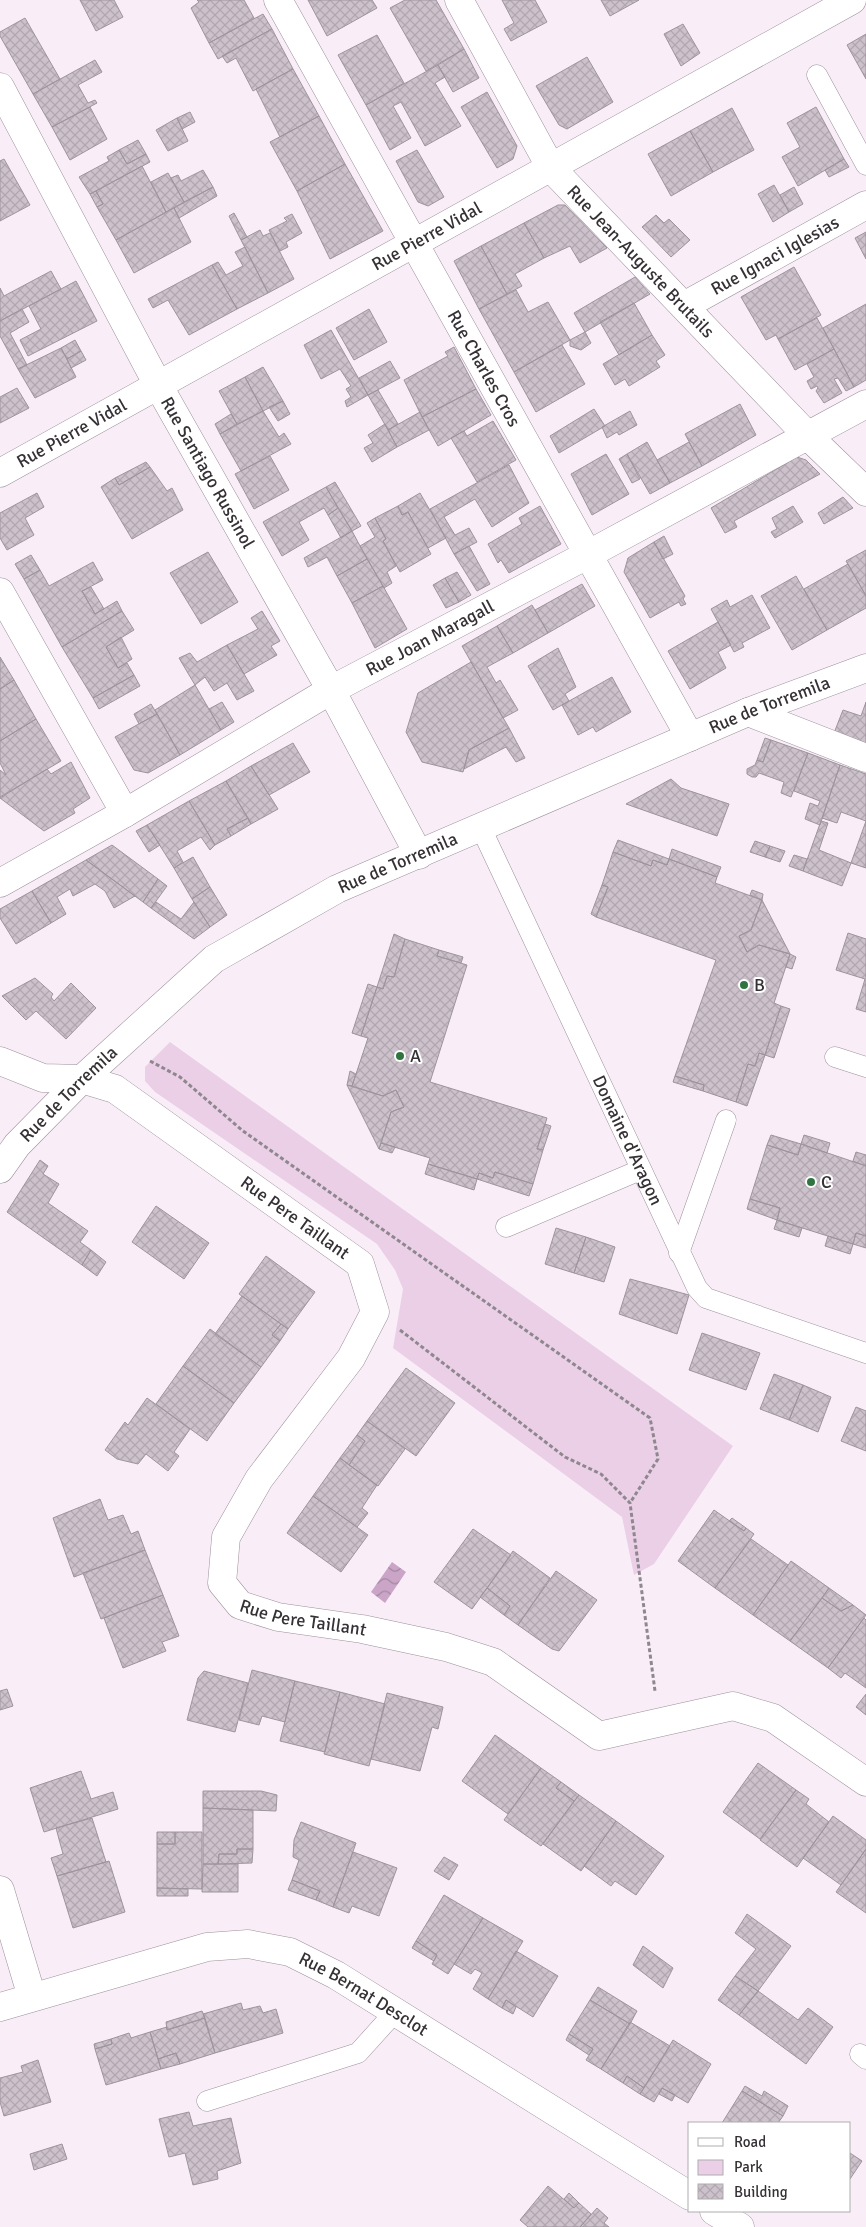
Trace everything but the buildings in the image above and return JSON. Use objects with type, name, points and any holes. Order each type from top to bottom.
[{"type":"street","name":"Rue Charles Cros","points":[[278,0],[690,737]]},
{"type":"street","name":"Rue Jean-Auguste Brutails","points":[[459,0],[551,168],[808,436],[866,492]]},
{"type":"street","name":"Rue Pierre Vidal","points":[[0,473],[852,0]]},
{"type":"street","name":"Rue Santiago Russinol","points":[[0,87],[158,386],[331,690],[419,855]]},
{"type":"street","name":"Rue Ignaci Iglesias","points":[[684,306],[866,205]]},
{"type":"street","name":"Rue Joan Maragall","points":[[0,883],[125,814],[331,690],[589,554],[866,404]]},
{"type":"street","points":[[0,592],[125,814]]},
{"type":"street","name":"Rue de Torremila","points":[[0,1169],[17,1145],[82,1079],[214,959],[337,889],[748,712],[866,668]]},
{"type":"street","points":[[748,712],[866,758]]},
{"type":"street","name":"Rue Pere Taillant","points":[[0,1061],[43,1078],[82,1079],[115,1090],[360,1264],[375,1312],[351,1358],[259,1479],[226,1538],[222,1583],[240,1605],[278,1617],[362,1630],[437,1645],[493,1662],[599,1736],[733,1706],[773,1718],[866,1782]]},
{"type":"street","points":[[0,1890],[32,1997]]},
{"type":"street","name":"Rue Bernat Desclot","points":[[0,2007],[206,1947],[248,1944],[290,1952],[336,1975],[688,2195]]},
{"type":"street","points":[[716,2212],[740,2227]]},
{"type":"lane","points":[[817,75],[866,165]]},
{"type":"lane","name":"Domaine d'Aragon","points":[[481,828],[697,1288],[706,1298],[866,1353]]},
{"type":"lane","points":[[835,1057],[866,1067]]},
{"type":"lane","points":[[679,1253],[726,1120]]},
{"type":"lane","points":[[506,1227],[640,1170]]},
{"type":"lane","points":[[207,2101],[358,2053],[395,2012]]},
{"type":"path","points":[[118,1045],[180,1077],[243,1131],[650,1418],[658,1459],[630,1503]]},
{"type":"path","points":[[375,1312],[565,1457],[601,1474],[630,1503],[659,1723]]},
{"type":"green space","points":[[170,1042],[733,1446],[654,1564],[634,1575],[622,1517],[393,1348],[403,1289],[395,1270],[377,1244],[155,1092],[145,1081],[145,1067]]},
{"type":"water","points":[[392,1562],[406,1572],[385,1603],[371,1592]]},
{"type":"place","name":"B","points":[[744,985]]},
{"type":"place","name":"A","points":[[400,1056]]},
{"type":"place","name":"C","points":[[811,1182]]}]
